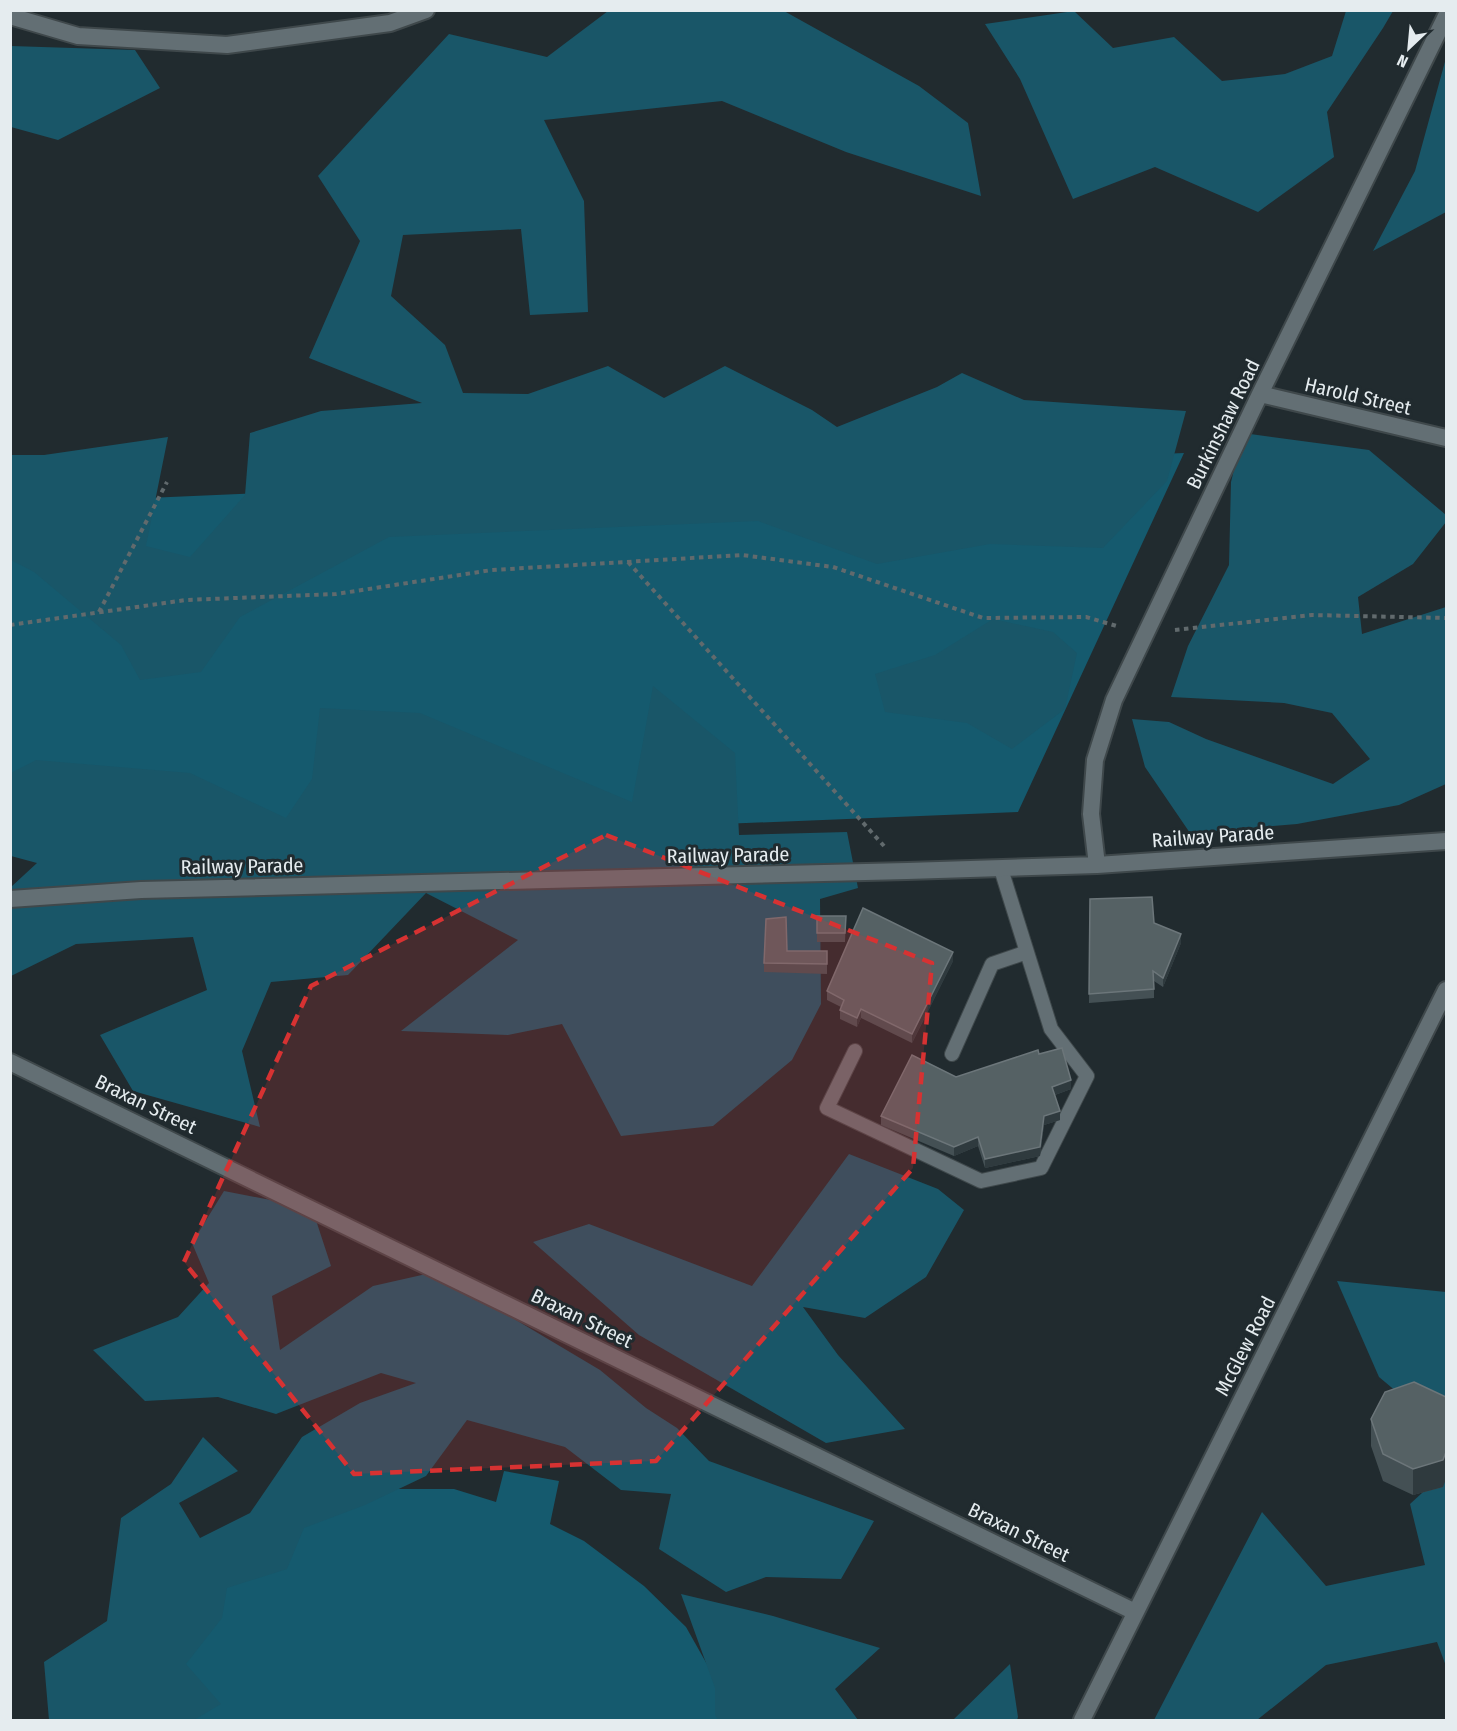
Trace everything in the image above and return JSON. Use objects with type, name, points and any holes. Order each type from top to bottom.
[{"type":"street","points":[[10,16],[78,36],[227,45],[390,23],[426,10]]},
{"type":"street","name":"Burkinshaw Road","points":[[1097,865],[1091,814],[1095,760],[1114,700],[1260,394],[1446,16]]},
{"type":"street","name":"Harold Street","points":[[1260,394],[1446,438]]},
{"type":"street","name":"Railway Parade","points":[[10,898],[141,890],[1001,869],[1097,865],[1446,841]]},
{"type":"street","name":"McGlew Road","points":[[1082,1720],[1446,990]]},
{"type":"street","name":"Braxan Street","points":[[10,1062],[1135,1612]]},
{"type":"lane","points":[[855,1051],[827,1108],[981,1181],[1041,1168],[1087,1076],[1051,1029],[1001,869]]},
{"type":"lane","points":[[952,1054],[992,964],[1027,952]]},
{"type":"path","points":[[98,612],[167,482]]},
{"type":"path","points":[[10,625],[186,600],[336,594],[492,570],[742,555],[833,567],[983,618],[1086,617],[1147,634],[1312,615],[1446,618]]},
{"type":"path","points":[[627,562],[908,872]]},
{"type":"highlighted area","points":[[606,835],[932,963],[913,1168],[656,1461],[354,1474],[184,1262],[311,986]]},
{"type":"shaded area","points":[[608,11],[784,11],[919,86],[968,123],[981,196],[846,152],[722,101],[544,120],[584,201],[588,312],[530,315],[521,229],[403,235],[391,296],[445,345],[463,393],[528,394],[608,366],[664,398],[725,366],[812,410],[837,427],[937,387],[962,373],[1024,400],[1186,411],[1167,481],[1103,548],[990,544],[877,564],[758,521],[389,537],[240,617],[201,672],[140,680],[121,645],[34,572],[11,560],[11,455],[44,455],[168,437],[146,546],[190,557],[245,495],[250,433],[321,411],[422,403],[309,358],[360,241],[318,176],[449,34],[547,57]]},
{"type":"shaded area","points":[[1074,11],[1113,48],[1174,37],[1222,81],[1285,74],[1332,56],[1346,11],[1393,11],[1327,112],[1334,157],[1258,212],[1155,167],[1073,199],[1020,79],[985,24]]},
{"type":"shaded area","points":[[11,46],[135,50],[160,88],[58,140],[11,127]]},
{"type":"shaded area","points":[[1446,58],[1446,212],[1373,251],[1415,171]]},
{"type":"shaded area","points":[[1243,433],[1369,450],[1446,515],[1446,522],[1413,564],[1358,597],[1362,634],[1446,607],[1446,784],[1399,805],[1297,824],[1190,833],[1145,767],[1132,719],[1169,722],[1206,739],[1333,784],[1370,759],[1332,713],[1284,703],[1171,697],[1188,646],[1229,565],[1231,482]]},
{"type":"shaded area","points":[[1184,453],[1018,812],[11,853],[10,504]]},
{"type":"shaded area","points":[[993,619],[1053,632],[1077,653],[1065,709],[1012,749],[967,723],[885,712],[875,674],[935,655]]},
{"type":"shaded area","points":[[653,686],[735,753],[739,835],[847,832],[858,888],[820,899],[821,1004],[792,1060],[713,1126],[621,1136],[562,1024],[508,1035],[401,1031],[518,940],[426,893],[348,975],[271,982],[242,1051],[260,1127],[133,1091],[100,1035],[207,990],[193,937],[76,944],[11,976],[11,887],[37,863],[11,856],[11,773],[36,760],[190,773],[286,818],[312,779],[320,708],[420,713],[632,802]]},
{"type":"shaded area","points":[[849,1154],[938,1189],[964,1210],[926,1277],[865,1318],[803,1307],[838,1355],[905,1429],[826,1443],[639,1335],[533,1242],[589,1224],[752,1286]]},
{"type":"shaded area","points":[[224,1191],[312,1208],[331,1266],[272,1296],[280,1350],[373,1286],[435,1272],[600,1370],[646,1408],[677,1428],[709,1461],[874,1521],[841,1579],[766,1577],[726,1592],[659,1549],[671,1494],[621,1490],[565,1447],[467,1420],[426,1476],[365,1505],[304,1528],[287,1569],[227,1588],[222,1618],[186,1664],[221,1704],[194,1720],[49,1720],[44,1662],[107,1621],[121,1518],[171,1484],[203,1437],[238,1471],[179,1503],[200,1538],[250,1513],[302,1437],[360,1403],[416,1383],[381,1373],[276,1414],[218,1397],[145,1401],[93,1350],[178,1317],[209,1283],[192,1243]]},
{"type":"shaded area","points":[[1337,1281],[1446,1292],[1446,1433],[1379,1377]]},
{"type":"shaded area","points":[[504,1471],[559,1481],[550,1524],[584,1541],[644,1586],[686,1627],[717,1682],[730,1720],[99,1720],[279,1533],[390,1489],[454,1489],[496,1502]]},
{"type":"shaded area","points":[[1446,1471],[1446,1666],[1437,1642],[1326,1665],[1257,1720],[1154,1720],[1262,1512],[1326,1586],[1425,1565],[1410,1504]]},
{"type":"shaded area","points":[[681,1594],[773,1616],[880,1648],[835,1689],[858,1720],[718,1720],[715,1715],[715,1688]]},
{"type":"shaded area","points":[[1010,1664],[1017,1720],[953,1720]]},
{"type":"building","points":[[1152,897],[1154,923],[1181,934],[1163,978],[1153,971],[1154,989],[1089,994],[1090,899]]},
{"type":"building","points":[[863,908],[953,952],[912,1034],[861,1009],[857,1018],[840,1010],[844,1000],[827,991]]},
{"type":"building","points":[[817,916],[846,916],[845,933],[817,933]]},
{"type":"building","points":[[786,917],[787,951],[827,951],[827,964],[764,963],[766,919]]},
{"type":"building","points":[[1062,1048],[1071,1080],[1052,1087],[1060,1111],[1044,1116],[1040,1147],[985,1159],[978,1137],[954,1147],[881,1116],[912,1055],[956,1077],[1038,1050],[1039,1054]]},
{"type":"building","points":[[1414,1382],[1446,1397],[1446,1452],[1443,1460],[1413,1469],[1383,1454],[1371,1419],[1385,1392]]}]
